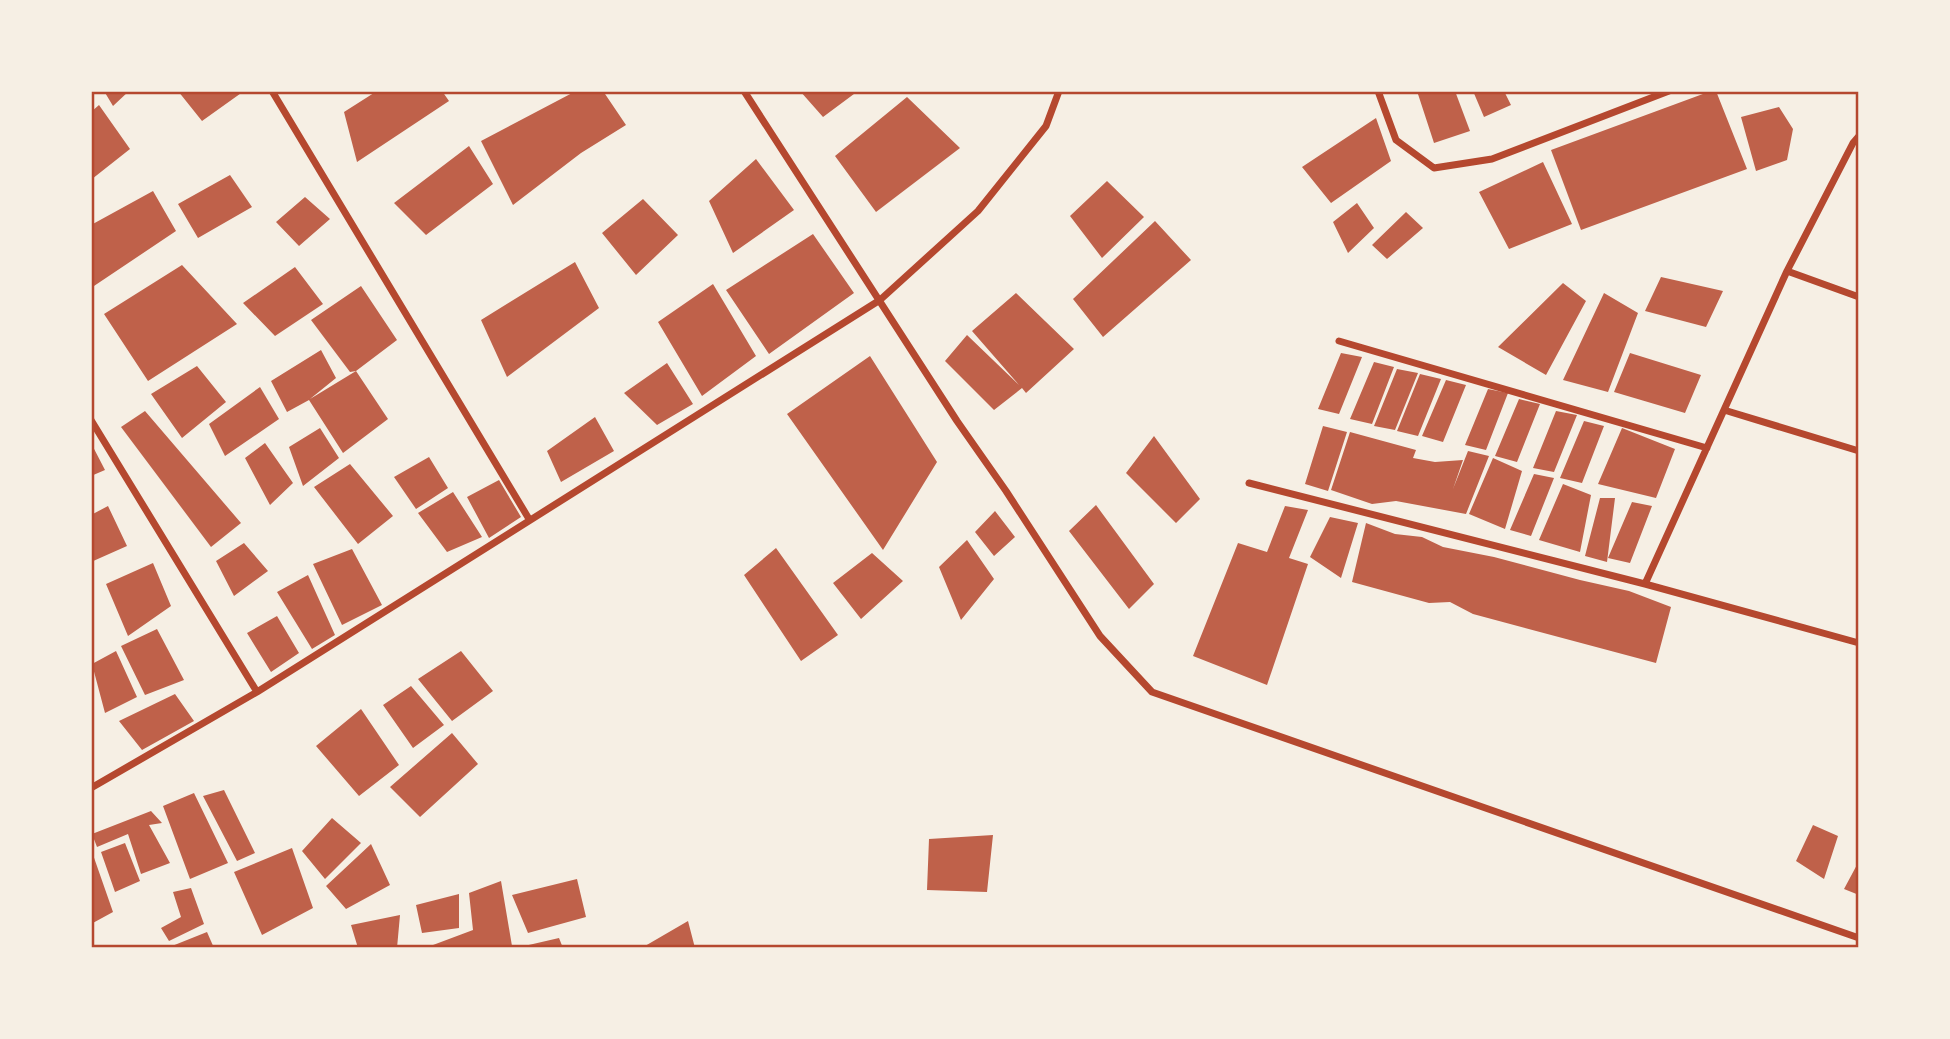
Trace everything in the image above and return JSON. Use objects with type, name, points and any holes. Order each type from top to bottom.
[{"type":"street","points":[[272,91],[529,519]]},
{"type":"street","points":[[744,91],[957,421],[1100,636],[1152,692],[1859,938]]},
{"type":"street","points":[[91,788],[257,692],[880,300],[978,211],[1046,126],[1059,91]]},
{"type":"street","points":[[1378,91],[1396,140],[1434,167],[1492,159],[1669,91]]},
{"type":"street","points":[[1645,584],[1787,271],[1859,136]]},
{"type":"street","points":[[1787,271],[1859,297]]},
{"type":"street","points":[[1339,341],[1707,448]]},
{"type":"street","points":[[1724,410],[1859,451]]},
{"type":"street","points":[[91,420],[257,692]]},
{"type":"street","points":[[1249,482],[1645,584],[1859,643]]},
{"type":"building","points":[[104,91],[129,91],[113,106]]},
{"type":"building","points":[[178,91],[244,91],[202,121]]},
{"type":"building","points":[[377,91],[442,91],[449,101],[357,162],[344,112]]},
{"type":"building","points":[[576,91],[603,91],[626,125],[581,153],[513,205],[481,141]]},
{"type":"building","points":[[800,91],[858,91],[823,117]]},
{"type":"building","points":[[1417,91],[1455,91],[1470,131],[1434,143]]},
{"type":"building","points":[[1473,91],[1504,91],[1511,105],[1484,117]]},
{"type":"building","points":[[1716,91],[1747,169],[1581,230],[1551,150]]},
{"type":"building","points":[[907,97],[960,148],[876,212],[835,156]]},
{"type":"building","points":[[99,105],[130,149],[92,179],[91,112]]},
{"type":"building","points":[[1779,107],[1793,129],[1787,160],[1756,171],[1741,117]]},
{"type":"building","points":[[1376,118],[1391,161],[1331,203],[1302,167]]},
{"type":"building","points":[[469,146],[493,184],[426,235],[394,203]]},
{"type":"building","points":[[756,159],[794,210],[733,253],[709,201]]},
{"type":"building","points":[[1543,162],[1572,224],[1509,249],[1479,192]]},
{"type":"building","points":[[230,175],[252,207],[198,238],[178,204]]},
{"type":"building","points":[[1107,181],[1144,217],[1102,258],[1070,216]]},
{"type":"building","points":[[153,191],[176,231],[91,288],[91,225]]},
{"type":"building","points":[[305,197],[330,219],[299,246],[276,222]]},
{"type":"building","points":[[643,199],[678,235],[636,275],[602,233]]},
{"type":"building","points":[[1357,203],[1374,228],[1348,253],[1333,222]]},
{"type":"building","points":[[1406,212],[1423,228],[1387,259],[1372,245]]},
{"type":"building","points":[[1155,221],[1191,260],[1103,337],[1073,299]]},
{"type":"building","points":[[813,234],[854,293],[769,354],[726,290]]},
{"type":"building","points":[[575,262],[599,308],[507,377],[481,320]]},
{"type":"building","points":[[182,265],[237,324],[148,381],[104,314]]},
{"type":"building","points":[[295,267],[323,304],[275,336],[243,303]]},
{"type":"building","points":[[1661,277],[1723,291],[1706,327],[1645,311]]},
{"type":"building","points":[[1563,283],[1586,301],[1546,375],[1498,347]]},
{"type":"building","points":[[713,284],[756,356],[702,396],[658,322]]},
{"type":"building","points":[[361,286],[397,340],[356,371],[350,372],[311,320]]},
{"type":"building","points":[[1016,293],[1074,349],[1026,393],[1022,388],[994,410],[945,361],[967,335],[1019,385],[972,331]]},
{"type":"building","points":[[1604,293],[1638,313],[1608,392],[1563,380]]},
{"type":"building","points":[[321,350],[336,378],[310,399],[356,371],[388,419],[343,453],[309,400],[287,412],[271,381]]},
{"type":"building","points":[[1341,353],[1362,357],[1339,414],[1318,409]]},
{"type":"building","points":[[1630,353],[1701,375],[1685,413],[1614,392]]},
{"type":"building","points":[[870,356],[937,462],[883,550],[787,414]]},
{"type":"building","points":[[1374,362],[1394,367],[1372,424],[1350,419]]},
{"type":"building","points":[[667,363],[693,404],[657,425],[624,393]]},
{"type":"building","points":[[197,366],[226,402],[182,438],[151,394]]},
{"type":"building","points":[[1397,369],[1418,373],[1395,430],[1374,426]]},
{"type":"building","points":[[1420,374],[1441,379],[1418,436],[1397,431]]},
{"type":"building","points":[[1446,380],[1466,385],[1443,442],[1422,436]]},
{"type":"building","points":[[260,387],[279,419],[225,456],[209,424]]},
{"type":"building","points":[[1488,389],[1508,393],[1486,450],[1465,445]]},
{"type":"building","points":[[1519,399],[1540,404],[1517,462],[1495,456]]},
{"type":"building","points":[[145,411],[241,523],[211,547],[121,427]]},
{"type":"building","points":[[1556,411],[1577,415],[1554,472],[1533,468]]},
{"type":"building","points":[[595,417],[614,451],[561,482],[547,451]]},
{"type":"building","points":[[1584,421],[1604,426],[1582,483],[1560,478]]},
{"type":"building","points":[[1323,426],[1347,432],[1328,491],[1305,484]]},
{"type":"building","points":[[320,428],[339,458],[303,486],[289,447]]},
{"type":"building","points":[[1622,428],[1675,449],[1656,498],[1598,484]]},
{"type":"building","points":[[1350,432],[1416,450],[1413,458],[1435,462],[1463,460],[1453,489],[1468,451],[1489,456],[1466,514],[1396,501],[1372,504],[1331,490]]},
{"type":"building","points":[[1154,436],[1200,499],[1176,523],[1126,473]]},
{"type":"building","points":[[91,443],[105,470],[91,476]]},
{"type":"building","points":[[265,443],[293,483],[270,505],[245,458]]},
{"type":"building","points":[[429,457],[448,488],[416,509],[394,477]]},
{"type":"building","points":[[1493,458],[1522,471],[1505,529],[1469,514]]},
{"type":"building","points":[[350,464],[393,516],[358,544],[314,487]]},
{"type":"building","points":[[1534,474],[1554,478],[1531,536],[1510,530]]},
{"type":"building","points":[[499,480],[521,517],[489,538],[467,497]]},
{"type":"building","points":[[1563,484],[1591,495],[1580,552],[1539,540]]},
{"type":"building","points":[[453,492],[482,537],[447,552],[418,513]]},
{"type":"building","points":[[1600,498],[1615,498],[1607,562],[1585,556]]},
{"type":"building","points":[[1632,502],[1652,506],[1630,563],[1608,558]]},
{"type":"building","points":[[1096,505],[1154,584],[1129,609],[1069,531]]},
{"type":"building","points":[[108,506],[127,546],[91,562],[91,515]]},
{"type":"building","points":[[1285,506],[1308,510],[1289,558],[1308,564],[1267,685],[1193,656],[1238,543],[1267,552]]},
{"type":"building","points":[[995,511],[1015,537],[994,556],[975,532]]},
{"type":"building","points":[[1330,517],[1358,523],[1341,578],[1310,557]]},
{"type":"building","points":[[1366,523],[1395,534],[1422,537],[1443,547],[1629,591],[1671,607],[1656,663],[1473,614],[1450,602],[1429,603],[1352,582]]},
{"type":"building","points":[[967,540],[994,579],[961,620],[939,567]]},
{"type":"building","points":[[244,543],[268,571],[234,596],[216,561]]},
{"type":"building","points":[[776,548],[838,635],[801,661],[744,575]]},
{"type":"building","points":[[352,549],[382,605],[342,625],[313,564]]},
{"type":"building","points":[[872,553],[903,581],[861,619],[833,583]]},
{"type":"building","points":[[153,563],[171,606],[128,636],[106,584]]},
{"type":"building","points":[[308,575],[335,635],[312,649],[277,592]]},
{"type":"building","points":[[277,616],[299,653],[271,672],[247,633]]},
{"type":"building","points":[[157,629],[184,680],[145,695],[121,646]]},
{"type":"building","points":[[116,651],[137,697],[105,713],[92,664]]},
{"type":"building","points":[[461,651],[493,691],[452,721],[418,679]]},
{"type":"building","points":[[411,686],[444,725],[413,748],[383,705]]},
{"type":"building","points":[[175,694],[194,721],[142,750],[119,721]]},
{"type":"building","points":[[361,709],[399,765],[359,796],[316,746]]},
{"type":"building","points":[[452,733],[478,764],[420,817],[390,787]]},
{"type":"building","points":[[224,790],[255,853],[237,861],[203,796]]},
{"type":"building","points":[[194,793],[228,863],[190,879],[163,806]]},
{"type":"building","points":[[151,811],[162,823],[149,825],[170,863],[141,874],[128,834],[97,847],[92,834]]},
{"type":"building","points":[[332,818],[361,843],[325,879],[302,851]]},
{"type":"building","points":[[1813,825],[1838,836],[1824,879],[1796,861]]},
{"type":"building","points":[[993,835],[987,892],[927,890],[929,839]]},
{"type":"building","points":[[125,843],[140,881],[115,892],[101,852]]},
{"type":"building","points":[[371,844],[390,885],[346,909],[326,886]]},
{"type":"building","points":[[292,848],[313,908],[262,935],[234,872]]},
{"type":"building","points":[[91,849],[113,912],[91,924]]},
{"type":"building","points":[[1859,861],[1859,895],[1844,889]]},
{"type":"building","points":[[577,879],[586,917],[528,933],[512,895]]},
{"type":"building","points":[[501,881],[512,946],[425,948],[473,930],[469,893]]},
{"type":"building","points":[[191,888],[204,924],[169,941],[161,928],[181,917],[173,892]]},
{"type":"building","points":[[459,894],[459,928],[422,933],[416,905]]},
{"type":"building","points":[[400,915],[397,948],[358,948],[351,925]]},
{"type":"building","points":[[688,921],[695,948],[646,948],[645,946]]},
{"type":"building","points":[[207,932],[214,948],[167,948]]},
{"type":"building","points":[[559,938],[563,948],[520,948],[520,947]]}]
